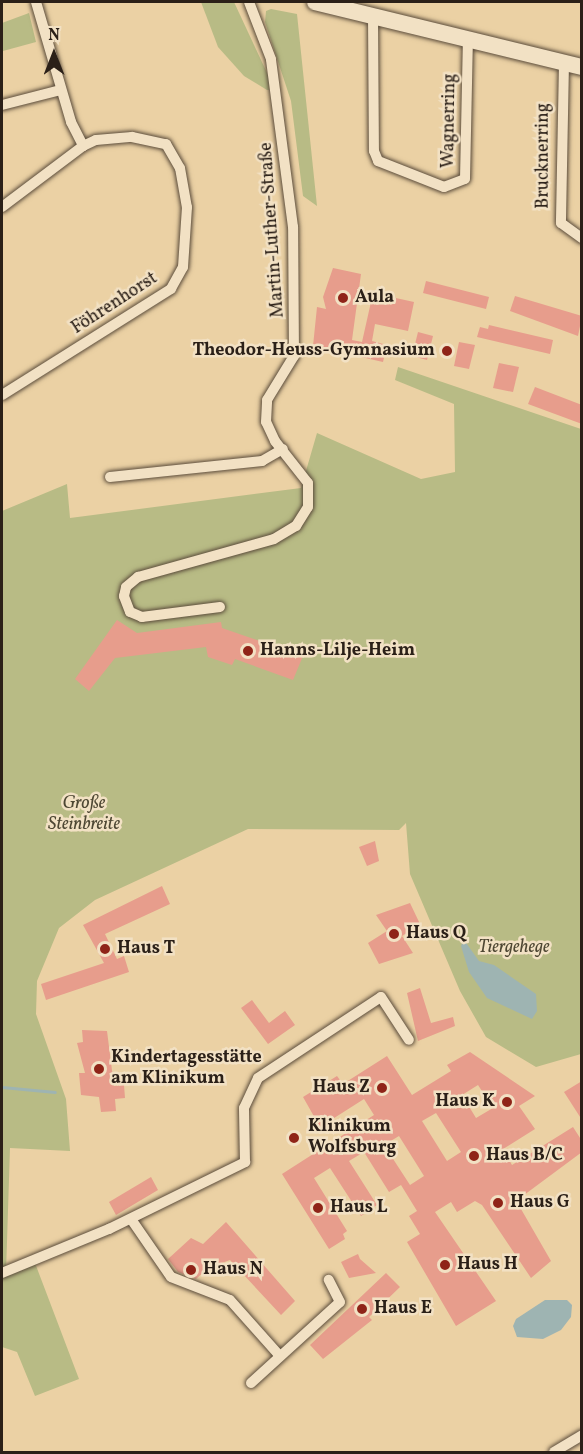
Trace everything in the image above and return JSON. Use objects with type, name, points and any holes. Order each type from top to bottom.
[{"type":"street","points":[[36,2],[61,90],[83,146]]},
{"type":"street","name":"Martin-Luther-Straße","points":[[220,607],[142,617],[130,612],[124,596],[126,587],[138,578],[274,539],[296,526],[308,507],[308,483],[270,433],[266,411],[272,391],[294,356],[292,208],[271,59],[249,2]]},
{"type":"street","points":[[315,2],[582,67]]},
{"type":"street","name":"Wagnerring","points":[[373,16],[374,151],[384,165],[444,187],[465,179],[468,39]]},
{"type":"street","name":"Brucknerring","points":[[564,63],[561,223],[569,233],[582,238]]},
{"type":"street","points":[[2,105],[61,90]]},
{"type":"street","name":"Föhrenhorst","points":[[2,207],[83,146],[96,140],[132,137],[166,144],[184,186],[183,267],[171,289],[2,395]]},
{"type":"street","points":[[110,477],[262,461],[283,449]]},
{"type":"street","points":[[2,1273],[131,1219],[245,1162],[247,1097],[275,1063],[381,996],[409,1040]]},
{"type":"street","points":[[131,1219],[171,1277],[230,1300],[279,1355]]},
{"type":"street","points":[[251,1383],[279,1355],[340,1302],[329,1280]]},
{"type":"street","points":[[554,1452],[582,1436]]},
{"type":"green space","points":[[201,2],[234,2],[275,90],[267,90],[244,76],[218,47]]},
{"type":"green space","points":[[271,9],[297,14],[317,206],[303,196],[291,101],[265,22],[266,11]]},
{"type":"green space","points":[[29,13],[36,42],[3,51],[2,23]]},
{"type":"green space","points":[[398,367],[581,429],[581,1054],[536,1067],[486,1037],[460,991],[410,874],[406,823],[399,830],[248,829],[95,900],[59,928],[37,981],[36,1014],[66,1099],[70,1151],[10,1148],[6,1273],[35,1263],[79,1379],[35,1396],[17,1352],[2,1347],[2,511],[67,484],[70,518],[301,488],[317,433],[421,479],[455,472],[454,404],[395,380]]},
{"type":"water","points":[[464,940],[479,961],[494,965],[536,994],[537,1011],[532,1019],[487,998],[469,972],[461,946]]},
{"type":"water","points":[[545,1300],[567,1300],[572,1305],[571,1317],[561,1330],[543,1339],[517,1337],[513,1326],[516,1319]]},
{"type":"building","points":[[333,268],[361,274],[352,340],[362,342],[373,293],[414,302],[408,331],[375,324],[372,341],[387,345],[383,362],[313,346],[317,307],[326,309],[323,297]]},
{"type":"building","points":[[426,281],[489,297],[486,309],[423,293]]},
{"type":"building","points":[[515,296],[582,316],[578,336],[510,311]]},
{"type":"building","points":[[489,325],[553,340],[550,354],[477,337],[480,327],[488,329]]},
{"type":"building","points":[[418,332],[433,336],[427,360],[412,356]]},
{"type":"building","points":[[459,342],[475,345],[469,369],[454,366]]},
{"type":"building","points":[[499,363],[519,367],[513,392],[493,388]]},
{"type":"building","points":[[535,387],[582,405],[582,424],[528,404]]},
{"type":"building","name":"Hanns-Lilje-Heim","points":[[117,620],[137,633],[221,622],[222,628],[303,656],[293,680],[235,659],[232,665],[208,657],[206,647],[115,658],[89,691],[75,679]]},
{"type":"building","points":[[375,841],[379,861],[367,866],[359,847]]},
{"type":"building","name":"Haus T","points":[[162,886],[170,904],[105,934],[117,959],[124,956],[129,972],[46,1000],[41,984],[104,963],[83,925]]},
{"type":"building","name":"Haus Q","points":[[410,903],[420,924],[402,936],[413,953],[379,964],[368,943],[387,931],[376,915]]},
{"type":"building","points":[[420,988],[431,1023],[453,1017],[455,1026],[418,1041],[407,993]]},
{"type":"building","points":[[252,1000],[269,1023],[285,1011],[295,1025],[268,1044],[241,1008]]},
{"type":"building","name":"Kindertagesstätte am Klinikum","points":[[82,1030],[107,1031],[114,1086],[124,1085],[125,1098],[115,1099],[116,1111],[101,1112],[99,1097],[81,1095],[79,1073],[85,1073],[77,1043],[83,1042]]},
{"type":"building","points":[[470,1052],[535,1096],[519,1106],[535,1129],[503,1149],[512,1165],[573,1127],[582,1141],[582,1152],[520,1198],[521,1209],[551,1261],[531,1278],[482,1205],[475,1201],[457,1212],[451,1202],[435,1212],[496,1301],[456,1326],[407,1242],[420,1234],[409,1216],[417,1211],[401,1185],[389,1192],[364,1152],[349,1161],[377,1205],[361,1216],[330,1168],[314,1178],[347,1231],[343,1234],[345,1239],[329,1249],[282,1174],[374,1115],[364,1099],[320,1127],[303,1097],[337,1076],[343,1084],[387,1056],[412,1095],[451,1071],[447,1065]],"holes":[[[478,1085],[493,1108],[476,1118],[462,1095]],[[436,1113],[461,1152],[447,1161],[422,1121]],[[399,1136],[424,1176],[410,1185],[384,1145]]]},
{"type":"building","points":[[582,1081],[582,1120],[564,1092]]},
{"type":"building","points":[[151,1177],[158,1190],[116,1215],[109,1202]]},
{"type":"building","name":"Haus N","points":[[226,1222],[295,1301],[281,1315],[230,1260],[208,1268],[196,1279],[178,1272],[168,1259],[191,1238],[203,1244]]},
{"type":"building","points":[[358,1254],[360,1259],[376,1273],[349,1278],[341,1262]]},
{"type":"building","name":"Haus E","points":[[386,1273],[400,1287],[369,1317],[372,1320],[323,1359],[310,1345]]},
{"type":"waterway","points":[[2,1087],[55,1092]]},
{"type":"place","name":"Aula","points":[[343,298]]},
{"type":"place","name":"Theodor-Heuss-Gymnasium","points":[[447,351]]},
{"type":"place","name":"Hanns-Lilje-Heim","points":[[248,651]]},
{"type":"place","name":"Haus Q","points":[[394,934]]},
{"type":"place","name":"Haus T","points":[[105,949]]},
{"type":"place","name":"Kindertagesstätte am Klinikum","points":[[99,1069]]},
{"type":"place","name":"Haus Z","points":[[382,1088]]},
{"type":"place","name":"Haus K","points":[[507,1102]]},
{"type":"place","name":"Klinikum Wolfsburg","points":[[294,1138]]},
{"type":"place","name":"Haus B/C","points":[[474,1156]]},
{"type":"place","name":"Haus G","points":[[498,1203]]},
{"type":"place","name":"Haus L","points":[[318,1208]]},
{"type":"place","name":"Haus H","points":[[445,1265]]},
{"type":"place","name":"Haus N","points":[[191,1270]]},
{"type":"place","name":"Haus E","points":[[362,1309]]},
{"type":"park label","name":"Große Steinbreite","points":[[84,815]]},
{"type":"park label","name":"Tiergehege","points":[[514,948]]}]
